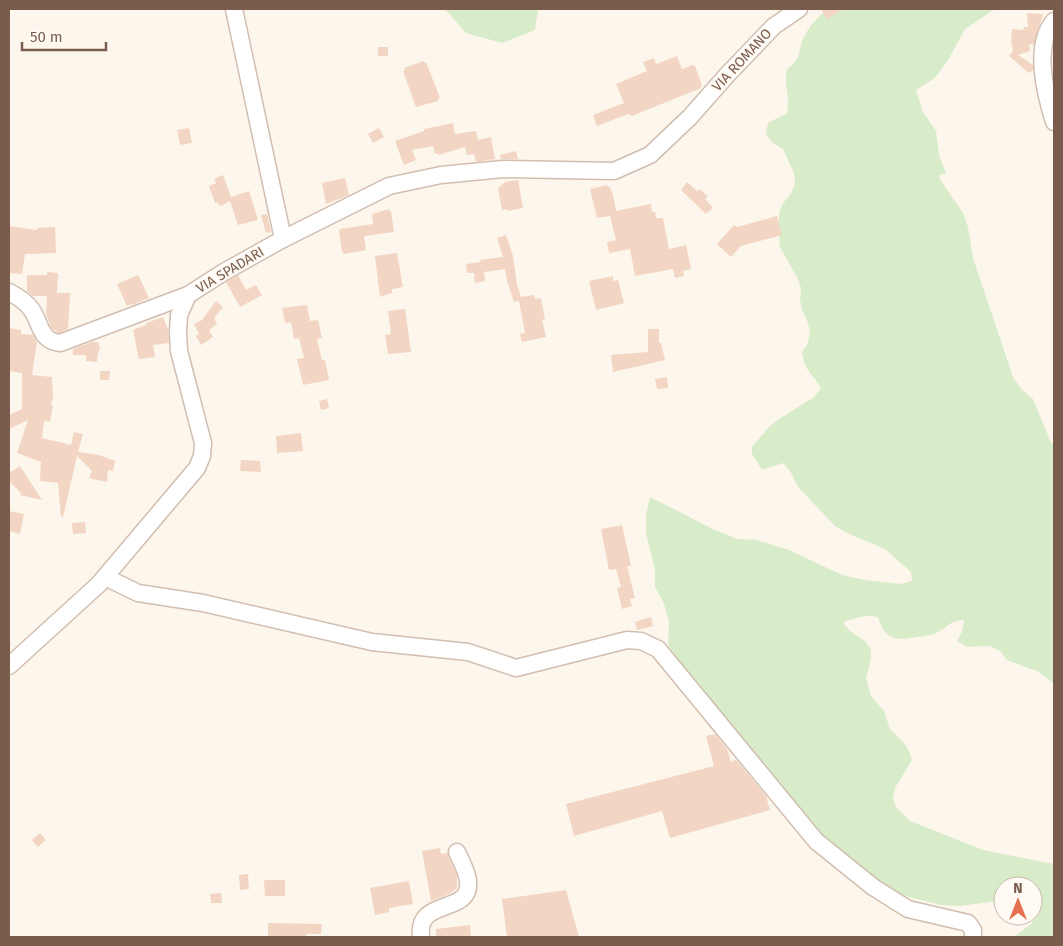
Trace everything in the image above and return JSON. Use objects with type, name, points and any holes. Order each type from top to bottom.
[{"type":"street","points":[[234,9],[283,239]]},
{"type":"street","name":"VIA ROMANO","points":[[690,117],[731,70],[774,26],[799,9]]},
{"type":"street","points":[[1054,21],[1048,28],[1042,54],[1042,69],[1054,122]]},
{"type":"street","name":"VIA SPADARI","points":[[9,666],[106,577],[197,468],[202,456],[203,443],[179,351],[178,332],[179,315],[188,295],[224,272],[283,239],[381,190],[410,181],[441,175],[503,170],[614,171],[650,156],[690,117]]},
{"type":"street","points":[[9,292],[32,309],[40,329],[52,343],[60,343],[188,295]]},
{"type":"street","points":[[106,577],[138,593],[203,602],[372,642],[468,652],[516,668],[627,640],[641,641],[658,649],[816,841],[873,887],[908,909],[968,923],[973,930],[973,937]]},
{"type":"street","points":[[421,937],[420,926],[424,917],[466,896],[468,881],[457,852]]},
{"type":"green space","points":[[445,9],[538,9],[535,30],[502,43],[466,33]]},
{"type":"green space","points":[[829,9],[995,9],[965,29],[948,60],[935,78],[916,90],[923,112],[936,131],[939,155],[946,173],[940,175],[939,178],[963,213],[968,227],[973,258],[1013,377],[1021,389],[1033,399],[1051,443],[1054,444],[1054,684],[1039,672],[1007,660],[1000,651],[990,646],[967,647],[957,641],[962,632],[964,620],[952,623],[932,635],[903,639],[892,637],[888,634],[878,617],[861,617],[845,621],[844,624],[850,631],[866,642],[871,650],[871,659],[866,678],[871,696],[884,711],[890,729],[904,743],[912,760],[895,788],[893,798],[896,807],[910,821],[983,850],[1054,864],[1054,937],[1014,937],[1028,926],[1043,926],[1043,876],[993,876],[993,901],[960,906],[941,905],[905,896],[887,889],[816,832],[778,782],[690,676],[668,645],[669,622],[664,604],[655,587],[655,569],[646,534],[646,515],[650,497],[737,539],[756,540],[789,550],[842,575],[901,584],[912,581],[911,572],[885,549],[835,526],[798,487],[790,471],[783,463],[762,470],[752,454],[752,447],[767,429],[776,421],[814,397],[821,388],[803,359],[802,352],[808,343],[810,331],[802,310],[801,288],[780,247],[779,213],[795,184],[794,173],[783,149],[773,143],[766,134],[768,123],[787,113],[787,69],[796,60],[802,40],[819,17]]},
{"type":"building","points":[[821,9],[843,9],[827,19]]},
{"type":"building","points":[[1027,13],[1043,14],[1034,45],[1029,44],[1030,51],[1018,55],[1033,65],[1033,70],[1029,73],[1009,56],[1013,51],[1011,41],[1012,29],[1023,30],[1024,27],[1028,27]]},
{"type":"building","points":[[378,47],[388,47],[388,56],[378,56]]},
{"type":"building","points":[[677,56],[682,69],[695,66],[702,85],[701,88],[632,116],[628,114],[597,126],[593,115],[624,103],[616,84],[647,71],[643,62],[654,58],[656,64]]},
{"type":"building","points":[[424,61],[440,98],[438,101],[416,107],[403,71],[405,70],[404,68]]},
{"type":"building","points":[[453,123],[455,134],[476,131],[478,140],[491,137],[495,159],[476,162],[474,154],[467,155],[465,147],[439,155],[435,154],[433,146],[412,150],[416,160],[404,165],[395,141],[424,131],[424,129]]},
{"type":"building","points":[[189,128],[192,143],[180,145],[177,130]]},
{"type":"building","points":[[379,128],[384,137],[373,143],[368,134]]},
{"type":"building","points":[[516,151],[518,159],[501,159],[500,155]]},
{"type":"building","points":[[223,175],[231,197],[249,191],[258,220],[238,225],[230,201],[220,206],[217,202],[215,203],[209,186],[216,183],[214,179]]},
{"type":"building","points":[[345,178],[349,195],[326,204],[322,183]]},
{"type":"building","points":[[518,180],[523,208],[508,211],[507,209],[502,210],[498,188],[505,182]]},
{"type":"building","points":[[687,182],[697,191],[700,189],[708,197],[705,199],[713,208],[706,214],[681,190]]},
{"type":"building","points":[[607,185],[610,187],[613,195],[616,211],[651,204],[652,212],[655,212],[656,218],[663,218],[669,249],[686,245],[691,269],[683,271],[684,276],[675,278],[673,269],[635,276],[630,249],[609,253],[607,242],[616,240],[610,216],[597,218],[590,189]]},
{"type":"building","points":[[389,209],[391,211],[394,232],[364,236],[366,250],[344,254],[342,251],[340,229],[373,224],[372,214]]},
{"type":"building","points":[[267,214],[271,232],[266,233],[261,215]]},
{"type":"building","points":[[777,216],[782,235],[741,246],[731,257],[717,244],[734,225],[737,227]]},
{"type":"building","points":[[9,226],[37,230],[37,228],[55,227],[56,253],[25,254],[22,274],[9,273]]},
{"type":"building","points":[[506,235],[513,256],[517,285],[521,297],[534,295],[535,299],[541,298],[545,319],[542,320],[546,337],[522,342],[520,334],[525,333],[519,301],[514,302],[505,269],[484,272],[485,281],[475,283],[474,273],[467,273],[466,264],[480,262],[479,260],[503,257],[497,238]]},
{"type":"building","points":[[397,253],[403,287],[392,289],[392,293],[380,297],[375,256]]},
{"type":"building","points":[[47,272],[58,273],[57,293],[70,293],[68,329],[59,333],[52,329],[46,315],[47,296],[33,296],[27,291],[27,275],[47,275]]},
{"type":"building","points":[[138,275],[149,298],[127,306],[117,284]]},
{"type":"building","points":[[238,275],[246,290],[256,285],[262,295],[240,307],[226,282]]},
{"type":"building","points":[[613,276],[613,281],[618,280],[624,303],[596,310],[589,281]]},
{"type":"building","points":[[216,301],[223,307],[214,318],[217,324],[209,330],[213,337],[201,345],[196,336],[199,334],[194,324],[202,320]]},
{"type":"building","points":[[307,305],[310,321],[318,320],[322,338],[317,339],[322,360],[325,360],[329,380],[303,385],[297,359],[304,358],[299,338],[294,339],[291,322],[285,323],[282,308]]},
{"type":"building","points":[[405,309],[411,352],[388,354],[385,335],[391,334],[388,311]]},
{"type":"building","points":[[163,317],[168,330],[169,343],[153,345],[155,357],[139,359],[133,330]]},
{"type":"building","points":[[9,328],[21,330],[21,334],[33,335],[37,342],[32,375],[52,377],[53,396],[51,405],[53,405],[50,422],[44,421],[42,438],[71,445],[74,432],[83,434],[78,452],[99,455],[115,461],[113,471],[108,470],[107,482],[89,478],[92,471],[77,456],[63,517],[61,517],[58,483],[40,481],[41,462],[17,453],[28,420],[9,429],[9,415],[22,409],[22,373],[9,371]]},
{"type":"building","points":[[648,329],[659,329],[659,343],[661,343],[665,360],[613,372],[611,355],[648,352]]},
{"type":"building","points":[[92,342],[98,342],[100,348],[97,362],[86,361],[86,355],[73,355],[73,349]]},
{"type":"building","points":[[100,371],[110,371],[109,380],[100,380]]},
{"type":"building","points":[[667,377],[668,388],[657,389],[655,379]]},
{"type":"building","points":[[327,399],[329,408],[321,410],[319,401]]},
{"type":"building","points":[[301,433],[303,451],[277,453],[276,436]]},
{"type":"building","points":[[241,460],[260,461],[261,472],[240,471]]},
{"type":"building","points":[[20,466],[42,500],[20,495],[21,493],[9,481],[9,473]]},
{"type":"building","points":[[9,511],[24,514],[20,534],[9,531]]},
{"type":"building","points":[[85,522],[86,533],[73,534],[72,523]]},
{"type":"building","points":[[622,525],[631,566],[627,566],[635,598],[630,599],[632,606],[622,609],[617,588],[621,587],[616,569],[609,570],[601,529]]},
{"type":"building","points":[[651,617],[653,626],[637,630],[635,622]]},
{"type":"building","points":[[715,734],[727,749],[731,762],[736,760],[766,796],[770,810],[670,838],[662,811],[574,836],[566,804],[714,766],[706,736]]},
{"type":"building","points":[[40,833],[46,840],[38,847],[32,840]]},
{"type":"building","points":[[440,848],[441,854],[447,853],[457,876],[457,888],[449,894],[431,901],[422,851]]},
{"type":"building","points":[[248,874],[249,889],[240,890],[239,875]]},
{"type":"building","points":[[264,880],[285,880],[285,896],[265,896]]},
{"type":"building","points":[[409,881],[413,904],[389,908],[389,912],[375,915],[370,888]]},
{"type":"building","points":[[566,890],[579,937],[507,937],[502,899]]},
{"type":"building","points":[[221,893],[222,903],[211,903],[210,894]]},
{"type":"building","points":[[268,923],[322,924],[321,934],[306,934],[306,937],[268,937]]},
{"type":"building","points":[[470,925],[471,937],[436,937],[436,929]]}]
